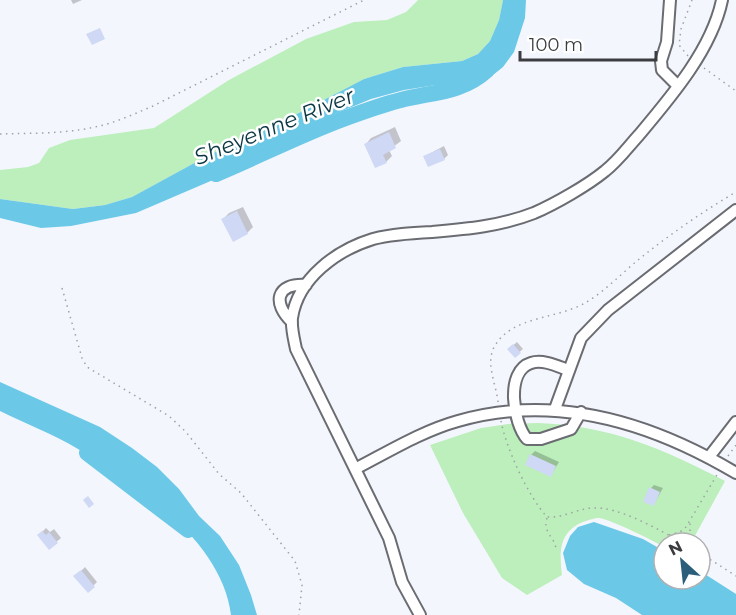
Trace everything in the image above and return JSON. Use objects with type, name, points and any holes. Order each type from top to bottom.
[{"type":"street","points":[[670,0],[666,42],[661,61],[662,69],[677,85]]},
{"type":"street","points":[[420,615],[402,582],[389,538],[296,349],[292,322],[298,297],[311,277],[325,264],[344,252],[372,240],[397,234],[473,228],[507,222],[536,212],[604,172],[619,159],[695,61],[711,34],[722,0]]},
{"type":"street","points":[[555,410],[581,338],[608,310],[736,210]]},
{"type":"street","points":[[292,322],[280,309],[278,303],[280,295],[290,286],[306,285]]},
{"type":"street","points":[[568,370],[546,362],[524,366],[515,384],[517,423],[527,439],[541,439],[571,429],[581,412]]},
{"type":"street","points":[[355,469],[458,421],[515,410],[555,410],[581,412],[642,429],[710,457],[736,473]]},
{"type":"street","points":[[710,457],[736,422]]},
{"type":"path","points":[[0,134],[93,128],[118,121],[153,106],[364,0]]},
{"type":"path","points":[[688,56],[679,45],[679,37],[692,0]]},
{"type":"path","points":[[705,68],[736,91]]},
{"type":"path","points":[[498,400],[490,362],[494,347],[502,336],[514,327],[585,303],[662,242],[736,192]]},
{"type":"path","points":[[62,288],[87,368],[169,416],[186,432],[219,474],[241,493],[295,561],[302,585],[299,615]]},
{"type":"path","points":[[501,422],[510,449],[535,500],[547,517]]},
{"type":"path","points":[[682,531],[691,520],[736,445]]},
{"type":"path","points":[[547,517],[598,508],[612,510],[659,531]]},
{"type":"path","points":[[547,517],[546,530],[556,545],[556,549]]},
{"type":"path","points":[[691,520],[691,531]]},
{"type":"path","points":[[712,561],[736,576]]},
{"type":"green space","points":[[418,0],[503,0],[499,20],[490,41],[478,54],[462,61],[403,67],[364,79],[272,127],[209,155],[132,197],[105,205],[73,209],[0,199],[0,170],[28,167],[39,163],[49,148],[70,140],[154,128],[229,80],[306,39],[354,22],[387,20],[406,12]]},
{"type":"green space","points":[[508,424],[564,425],[612,434],[657,449],[725,481],[698,531],[652,531],[652,541],[599,518],[577,525],[570,530],[563,542],[562,575],[527,595],[502,578],[463,513],[430,445],[481,428]]},
{"type":"water","points":[[503,0],[526,0],[525,18],[514,52],[503,67],[488,79],[465,84],[436,85],[404,90],[371,99],[279,140],[220,177],[136,213],[71,226],[41,228],[0,218],[0,199],[73,209],[105,205],[132,197],[209,155],[272,127],[364,79],[403,67],[462,61],[478,54],[490,41],[499,20]]},
{"type":"water","points":[[0,382],[100,427],[157,467],[179,489],[199,516],[220,536],[239,565],[257,615],[231,615],[224,588],[212,563],[194,539],[150,497],[78,449],[0,411]]},
{"type":"water","points":[[594,522],[643,539],[652,544],[652,591],[712,591],[712,579],[736,594],[736,615],[642,615],[616,598],[584,584],[567,570],[563,553],[570,536],[578,527]]},
{"type":"building","points":[[100,28],[105,39],[92,45],[86,34]]},
{"type":"building","points":[[389,132],[396,148],[383,155],[387,163],[375,168],[364,144]]},
{"type":"building","points":[[440,149],[445,160],[428,167],[423,156]]},
{"type":"building","points":[[237,211],[248,234],[233,242],[221,219]]},
{"type":"building","points":[[513,344],[521,353],[515,358],[507,349]]},
{"type":"building","points":[[530,454],[556,466],[551,477],[525,465]]},
{"type":"building","points":[[649,487],[660,492],[654,506],[643,502]]},
{"type":"building","points":[[88,496],[94,504],[89,508],[83,500]]},
{"type":"building","points":[[42,531],[46,535],[49,532],[58,543],[49,550],[37,535]]},
{"type":"building","points":[[81,570],[95,587],[88,593],[73,576]]},
{"type":"waterway","name":"Sheyenne River","points":[[216,174],[343,119],[394,102],[446,91],[477,78],[487,70]]},
{"type":"waterway","name":"Sheyenne River","points":[[87,453],[188,530]]}]
